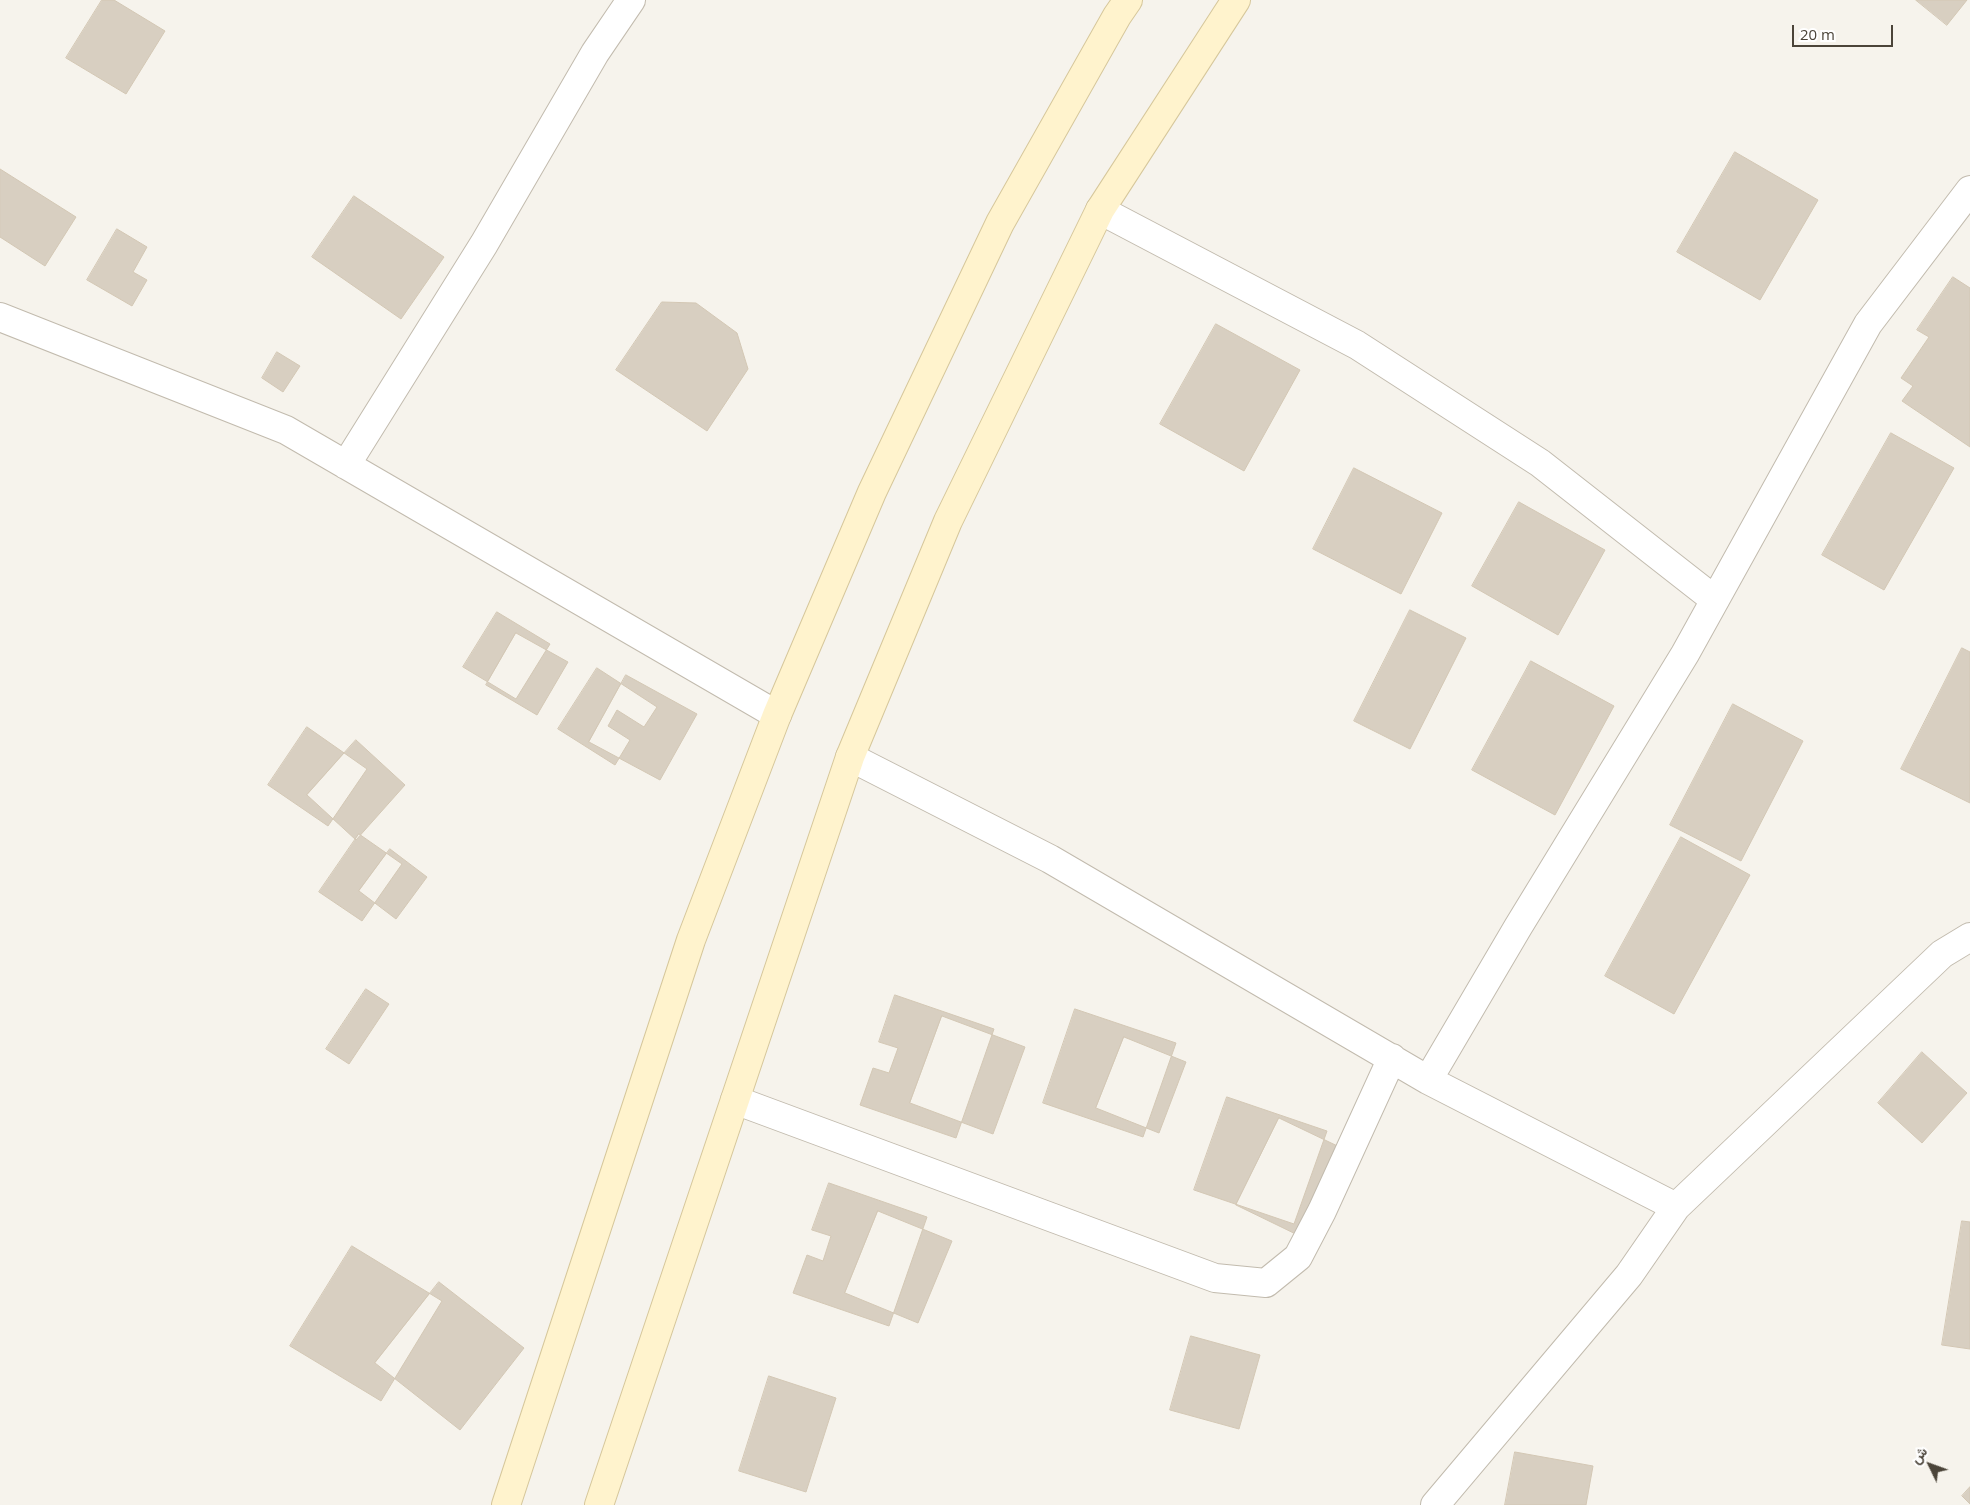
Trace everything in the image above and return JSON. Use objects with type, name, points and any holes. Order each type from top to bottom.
[{"type":"main road","points":[[506,1505],[690,940],[777,715],[872,492],[1000,223],[1117,16],[1128,0]]},
{"type":"main road","points":[[599,1505],[850,757],[948,521],[1100,210],[1236,0]]},
{"type":"street","points":[[346,465],[484,244],[595,53],[631,0]]},
{"type":"street","points":[[1428,1080],[1518,927],[1685,654],[1868,324],[1970,190]]},
{"type":"street","points":[[1100,210],[1357,345],[1540,463],[1715,600]]},
{"type":"street","points":[[0,317],[286,430],[777,715]]},
{"type":"street","points":[[850,757],[1050,859],[1428,1080],[1676,1207]]},
{"type":"street","points":[[1434,1505],[1629,1275],[1676,1207],[1942,954],[1970,937]]},
{"type":"street","points":[[734,1100],[1215,1278],[1266,1283],[1298,1257],[1322,1211],[1392,1058]]},
{"type":"building","points":[[102,0],[114,0],[165,31],[126,94],[66,58]]},
{"type":"building","points":[[1916,0],[1967,0],[1947,25]]},
{"type":"building","points":[[1735,152],[1818,200],[1760,300],[1677,252]]},
{"type":"building","points":[[0,169],[76,217],[45,266],[0,237]]},
{"type":"building","points":[[354,196],[444,257],[401,319],[312,257]]},
{"type":"building","points":[[117,229],[147,247],[133,272],[147,280],[132,306],[87,280]]},
{"type":"building","points":[[1953,277],[1970,288],[1970,447],[1902,401],[1913,386],[1901,378],[1929,337],[1917,330]]},
{"type":"building","points":[[662,302],[696,303],[737,333],[748,369],[707,431],[616,370]]},
{"type":"building","points":[[1216,324],[1300,370],[1244,471],[1160,424]]},
{"type":"building","points":[[277,352],[300,366],[283,392],[262,378]]},
{"type":"building","points":[[1891,433],[1954,468],[1884,590],[1822,555]]},
{"type":"building","points":[[1354,468],[1442,513],[1401,594],[1313,549]]},
{"type":"building","points":[[1519,502],[1605,550],[1558,635],[1472,586]]},
{"type":"building","points":[[1410,610],[1466,638],[1410,749],[1354,721]]},
{"type":"building","points":[[497,612],[550,644],[516,699],[463,667]]},
{"type":"building","points":[[516,633],[568,662],[537,715],[486,685]]},
{"type":"building","points":[[1962,648],[1970,652],[1970,803],[1901,769]]},
{"type":"building","points":[[1531,661],[1614,706],[1555,815],[1472,770]]},
{"type":"building","points":[[597,668],[657,707],[644,727],[617,710],[608,726],[630,740],[615,765],[558,729]]},
{"type":"building","points":[[626,675],[697,714],[660,780],[589,742]]},
{"type":"building","points":[[1733,704],[1803,741],[1741,861],[1670,825]]},
{"type":"building","points":[[307,727],[367,769],[328,826],[268,785]]},
{"type":"building","points":[[356,740],[405,785],[356,840],[307,795]]},
{"type":"building","points":[[359,834],[402,864],[362,921],[319,892]]},
{"type":"building","points":[[1681,837],[1750,875],[1674,1014],[1605,976]]},
{"type":"building","points":[[390,849],[427,877],[396,919],[359,891]]},
{"type":"building","points":[[366,989],[389,1004],[349,1064],[326,1049]]},
{"type":"building","points":[[895,995],[994,1029],[956,1138],[860,1105],[873,1068],[889,1073],[898,1048],[879,1042]]},
{"type":"building","points":[[1075,1009],[1176,1043],[1143,1137],[1043,1103]]},
{"type":"building","points":[[942,1016],[1025,1047],[993,1134],[910,1103]]},
{"type":"building","points":[[1124,1037],[1186,1062],[1159,1133],[1096,1108]]},
{"type":"building","points":[[1922,1052],[1967,1093],[1922,1143],[1878,1103]]},
{"type":"building","points":[[1227,1097],[1327,1131],[1294,1224],[1194,1190]]},
{"type":"building","points":[[1279,1118],[1350,1152],[1308,1240],[1236,1205]]},
{"type":"building","points":[[829,1183],[927,1217],[889,1326],[793,1293],[807,1255],[823,1261],[831,1236],[812,1230]]},
{"type":"building","points":[[878,1211],[952,1241],[918,1323],[845,1293]]},
{"type":"building","points":[[1962,1221],[1970,1222],[1970,1349],[1942,1345]]},
{"type":"building","points":[[352,1246],[442,1301],[381,1401],[290,1346]]},
{"type":"building","points":[[439,1282],[524,1348],[460,1430],[375,1363]]},
{"type":"building","points":[[1191,1336],[1260,1355],[1239,1429],[1170,1410]]},
{"type":"building","points":[[769,1376],[836,1398],[806,1492],[739,1471]]},
{"type":"building","points":[[1515,1452],[1593,1466],[1586,1505],[1505,1505]]},
{"type":"building","points":[[1970,1487],[1970,1504],[1962,1496]]}]
